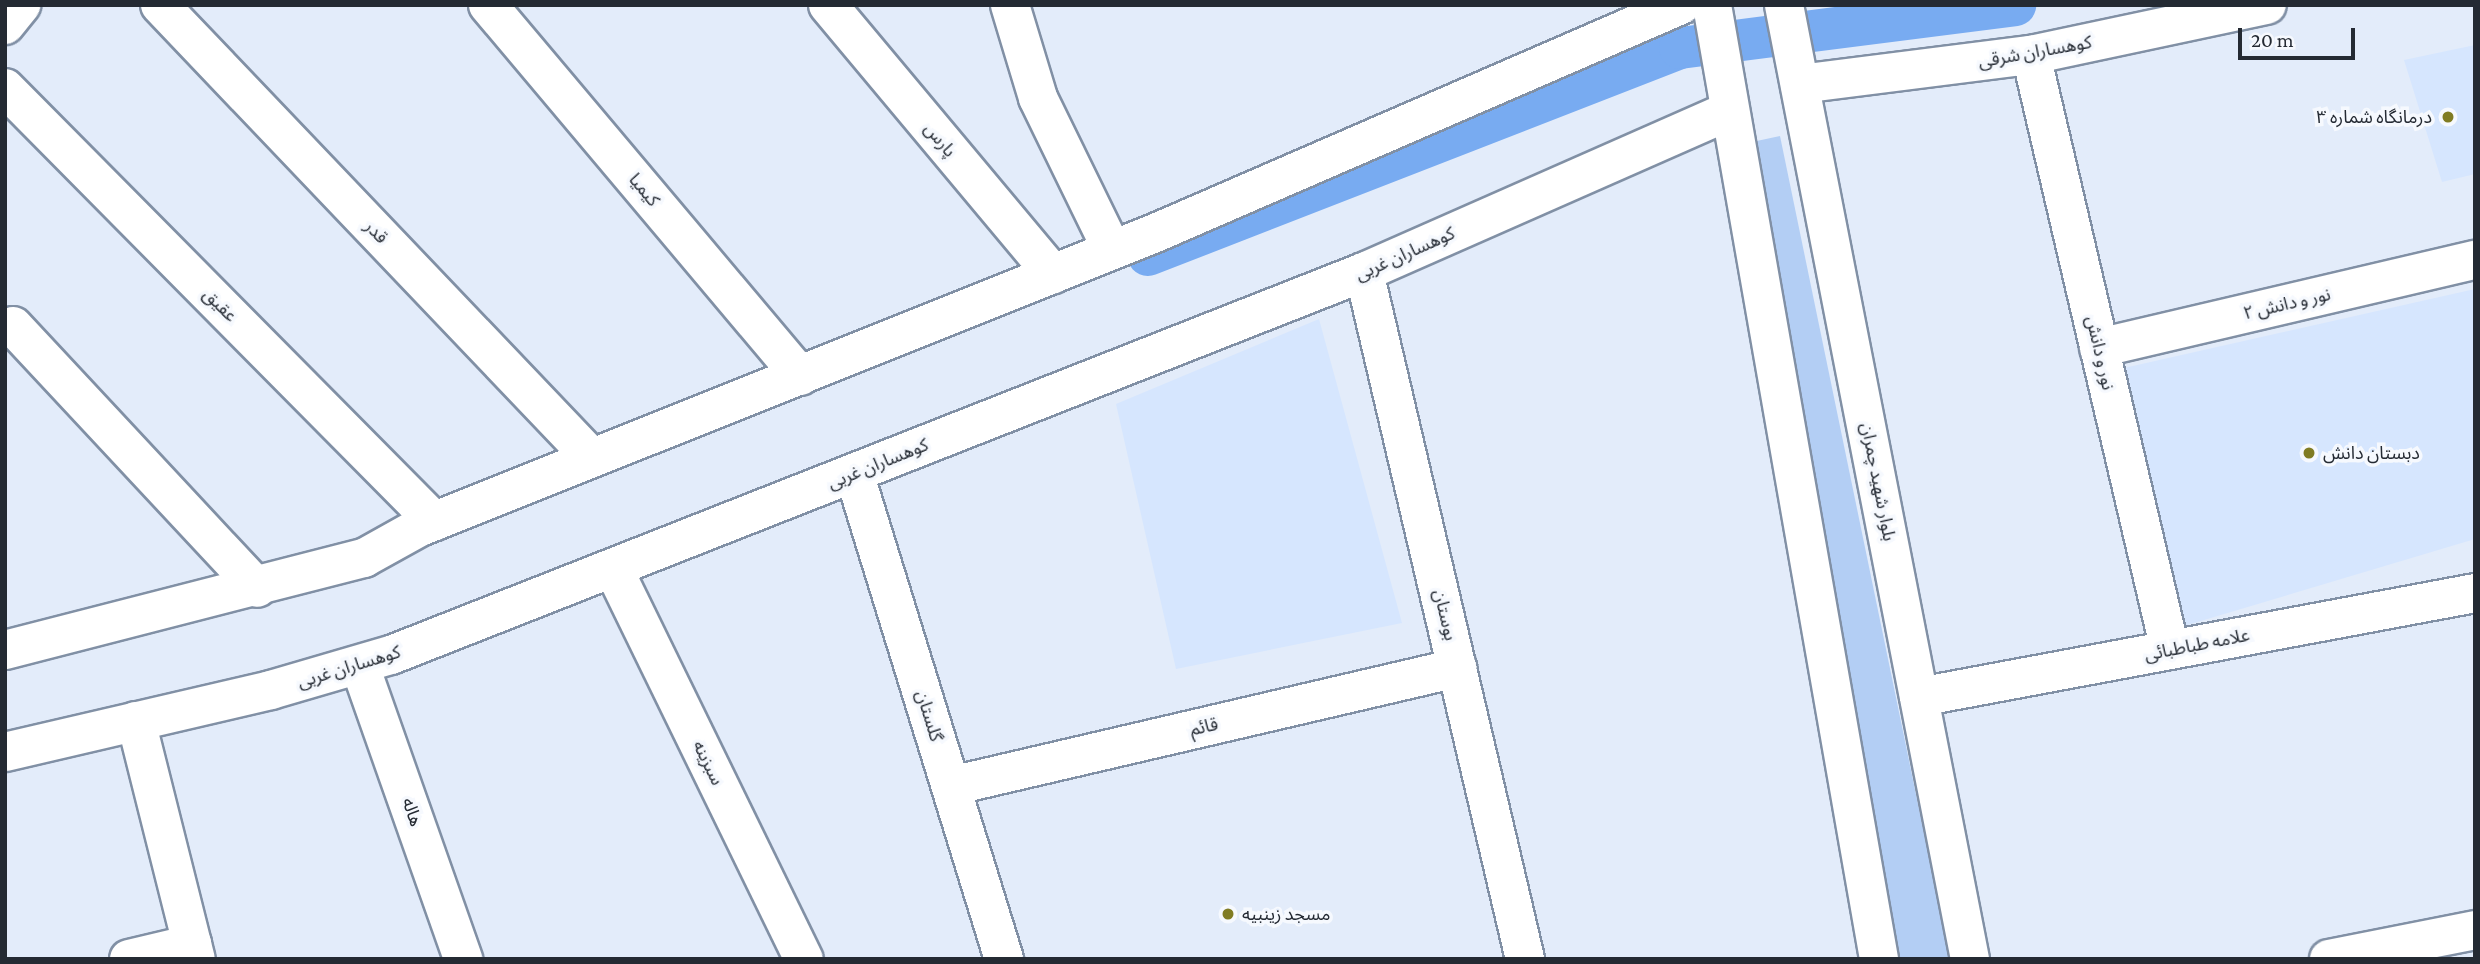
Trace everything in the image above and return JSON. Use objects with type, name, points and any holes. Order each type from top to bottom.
[{"type":"street","points":[[5,25],[21,5]]},
{"type":"street","name":"قدر","points":[[160,5],[592,458]]},
{"type":"street","name":"کیمیا","points":[[488,5],[800,376]]},
{"type":"street","name":"پارس","points":[[828,5],[1053,274]]},
{"type":"street","points":[[1010,5],[1038,98],[1112,250]]},
{"type":"street","points":[[5,650],[257,588],[364,558],[434,521],[1112,250],[1681,5]]},
{"type":"street","points":[[1712,5],[1879,959]]},
{"type":"street","name":"بلوار شهید چمران","points":[[1784,5],[1970,959]]},
{"type":"street","name":"کوهساران شرقی","points":[[1800,84],[2031,55],[2267,5]]},
{"type":"street","name":"نور و دانش","points":[[2031,55],[2170,650]]},
{"type":"street","name":"عقیق","points":[[5,88],[434,521]]},
{"type":"street","name":"کوهساران غربی","points":[[5,752],[360,666],[1364,272],[1729,111]]},
{"type":"street","name":"نور و دانش ۲","points":[[2099,348],[2475,260]]},
{"type":"street","name":"بوستان","points":[[1364,272],[1525,959]]},
{"type":"street","points":[[13,326],[257,588]]},
{"type":"street","name":"گلستان","points":[[854,474],[1004,959]]},
{"type":"street","name":"سبزینه","points":[[613,568],[804,959]]},
{"type":"street","name":"علامه طباطبائی","points":[[1919,697],[2475,593]]},
{"type":"street","name":"هاله","points":[[360,666],[463,959]]},
{"type":"street","name":"قائم","points":[[951,786],[1457,668]]},
{"type":"street","points":[[129,959],[194,951],[136,721]]},
{"type":"street","points":[[2329,959],[2475,930]]},
{"type":"shaded area","name":"درمانگاه شماره ۳","points":[[2475,45],[2475,174],[2442,182],[2404,60]]},
{"type":"shaded area","points":[[1780,136],[1950,959],[1896,959],[1752,142]]},
{"type":"shaded area","name":"دبستان دانش","points":[[2475,289],[2475,539],[2184,626],[2124,368]]},
{"type":"shaded area","points":[[1319,319],[1402,623],[1176,669],[1116,404]]},
{"type":"waterway","points":[[1148,255],[1680,48],[2015,5]]},
{"type":"place","name":"درمانگاه شماره ۳","points":[[2448,117]]},
{"type":"place","name":"دبستان دانش","points":[[2309,453]]},
{"type":"place","name":"مسجد زینبیه","points":[[1228,914]]}]
